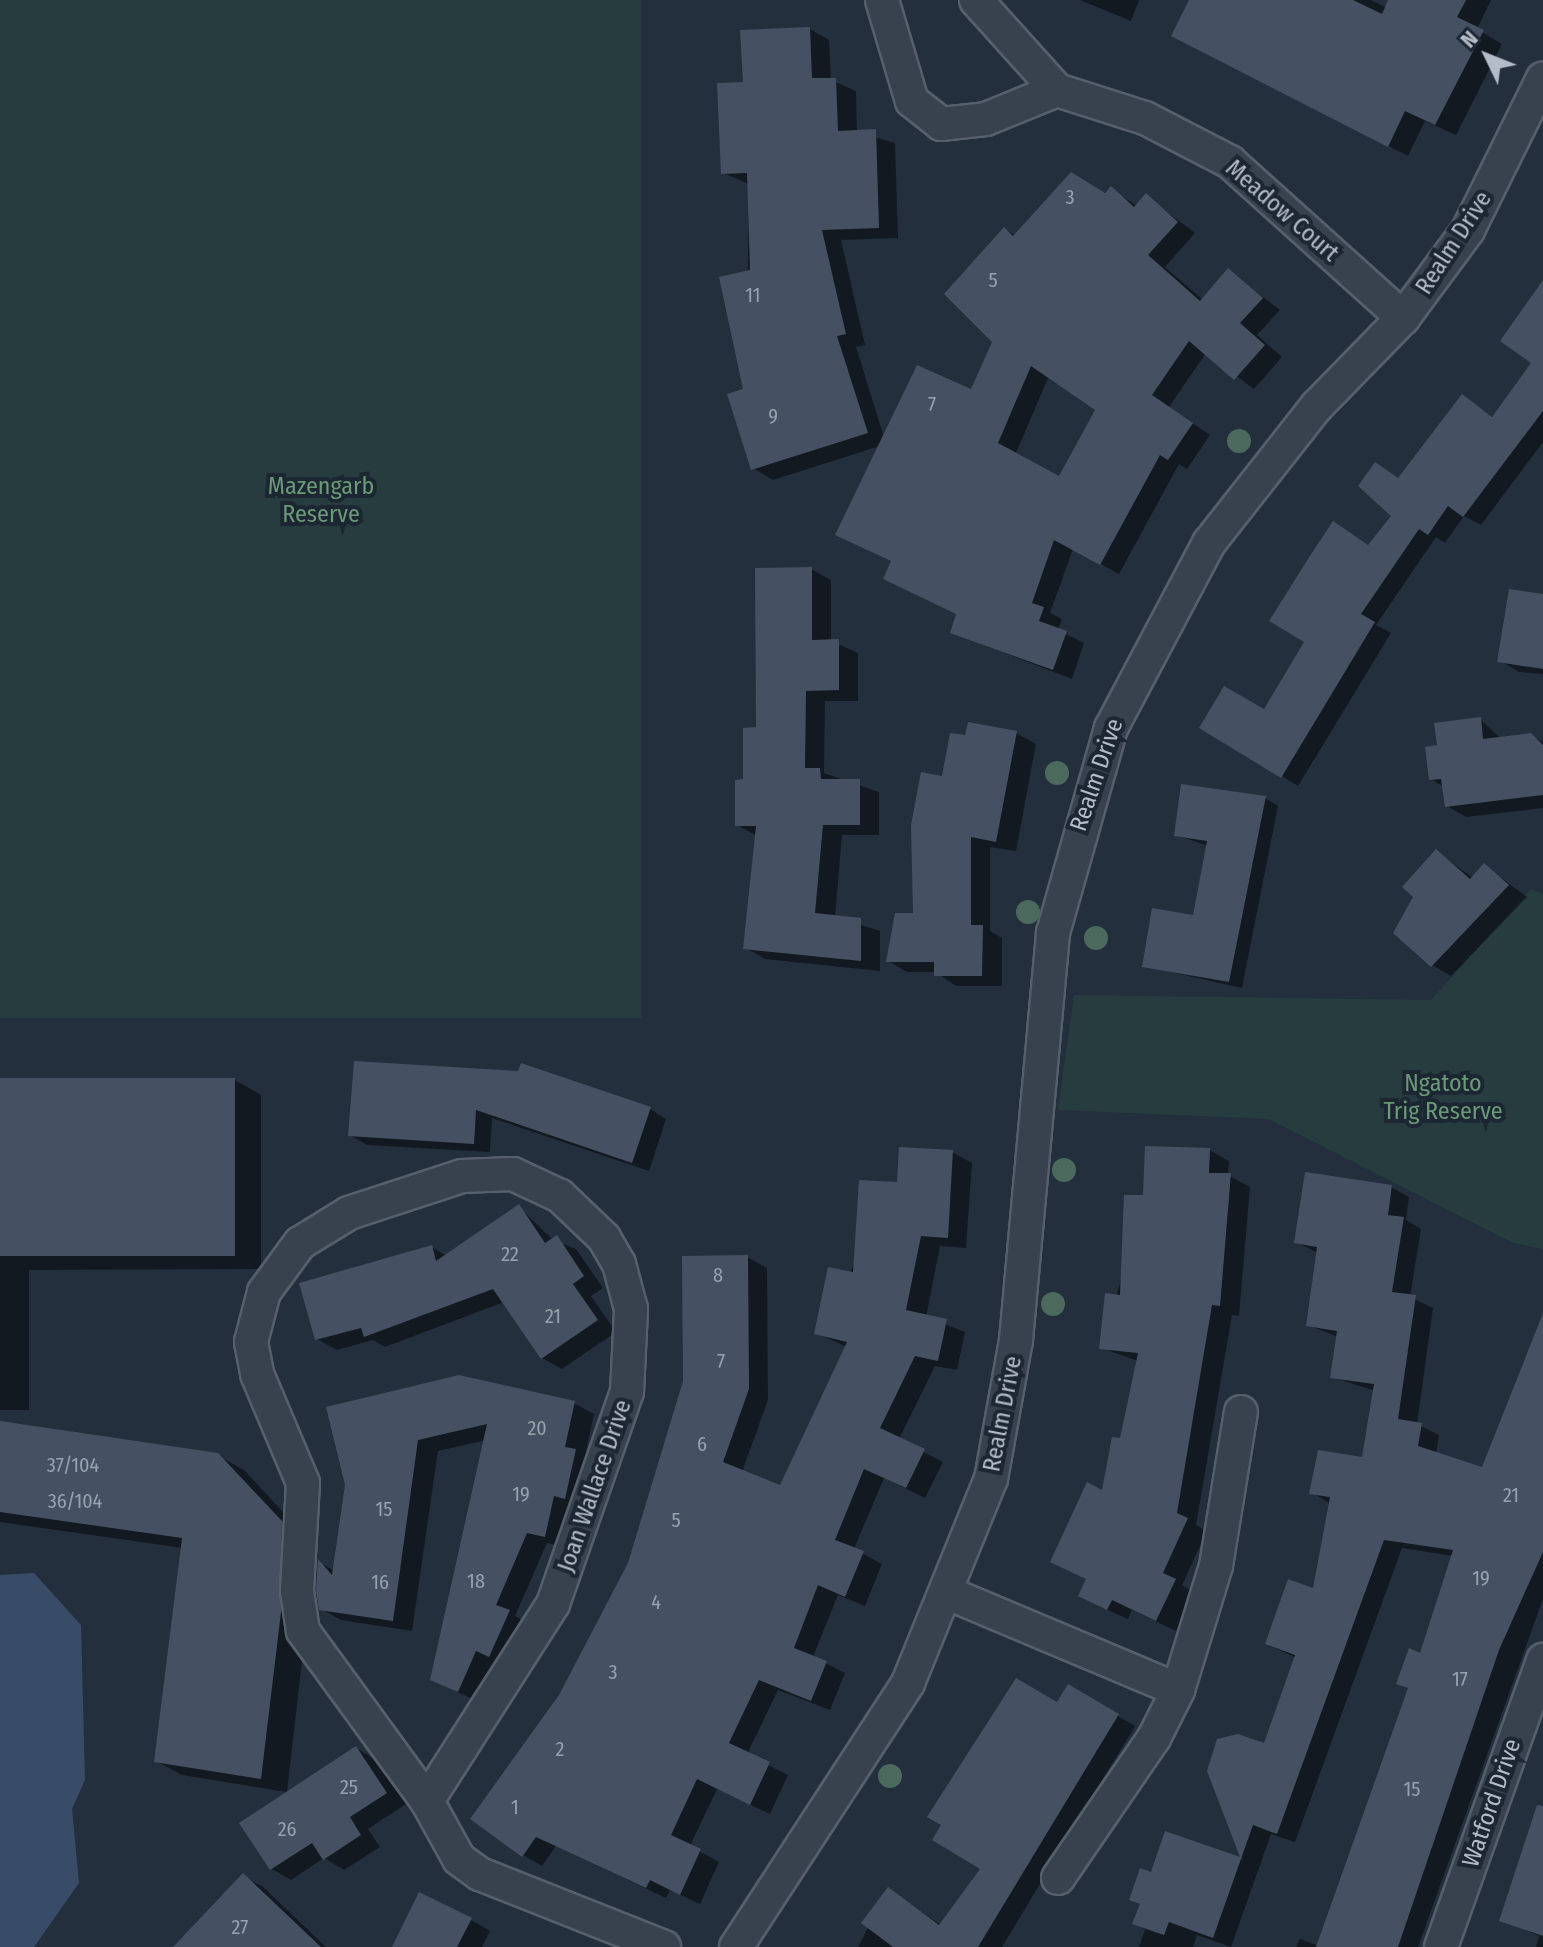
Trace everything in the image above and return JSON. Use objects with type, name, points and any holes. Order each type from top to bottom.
[{"type":"street","points":[[882,0],[912,101],[941,124],[986,119],[1057,90],[976,0]]},
{"type":"street","name":"Realm Drive","points":[[736,1947],[863,1762],[950,1594],[1006,1418],[1053,933],[1111,728],[1209,543],[1317,406],[1403,318],[1468,230],[1543,78]]},
{"type":"street","name":"Meadow Court","points":[[1057,90],[1145,118],[1230,162],[1403,318]]},
{"type":"street","name":"Joan Wallace Drive","points":[[427,1801],[553,1604],[627,1392],[631,1309],[619,1264],[604,1238],[560,1196],[513,1174],[462,1176],[316,1229],[264,1292],[251,1342],[257,1374],[303,1483],[297,1591],[303,1631],[427,1801],[459,1859],[480,1874],[664,1947]]},
{"type":"street","points":[[1058,1878],[1178,1690],[1216,1566],[1241,1412]]},
{"type":"street","points":[[950,1594],[1178,1690]]},
{"type":"street","name":"Watford Drive","points":[[1441,1947],[1543,1660]]},
{"type":"green space","name":"Mazengarb Reserve","points":[[0,0],[641,0],[641,1018],[0,1018]]},
{"type":"green space","name":"Ngatoto Trig Reserve","points":[[1531,889],[1543,894],[1543,1249],[1513,1243],[1269,1119],[1058,1110],[1074,995],[1431,1000]]},
{"type":"water","points":[[34,1573],[81,1625],[85,1780],[72,1809],[79,1883],[34,1947],[0,1947],[0,1575]]},
{"type":"building","points":[[1189,0],[1353,0],[1382,14],[1388,0],[1466,0],[1457,17],[1484,30],[1435,125],[1405,111],[1388,147],[1171,36]]},
{"type":"building","points":[[810,27],[812,78],[836,78],[838,131],[876,129],[879,228],[822,230],[846,334],[837,336],[868,433],[751,470],[727,394],[743,389],[719,277],[750,270],[747,173],[721,174],[717,83],[743,82],[740,30]]},
{"type":"building","points":[[1071,172],[1105,193],[1111,186],[1134,207],[1146,193],[1178,222],[1148,255],[1200,301],[1228,268],[1263,298],[1240,323],[1265,345],[1234,380],[1189,341],[1152,395],[1193,423],[1168,460],[1160,455],[1100,565],[1054,540],[1032,603],[1044,607],[1039,621],[1067,631],[1053,670],[950,633],[956,614],[883,579],[891,561],[835,535],[917,365],[971,389],[992,342],[944,294],[1004,227],[1013,236]],"holes":[[[1031,366],[1095,410],[1059,476],[998,443]]]},
{"type":"building","points":[[1543,280],[1543,411],[1463,517],[1448,506],[1428,535],[1419,529],[1361,614],[1375,622],[1281,778],[1199,728],[1224,686],[1264,709],[1304,642],[1269,621],[1333,521],[1368,545],[1391,516],[1358,486],[1375,462],[1398,478],[1462,394],[1492,417],[1531,363],[1500,341]]},
{"type":"building","points":[[812,567],[812,640],[839,639],[839,690],[806,691],[805,768],[820,768],[821,779],[860,779],[860,825],[823,825],[815,913],[861,918],[861,961],[743,949],[756,826],[735,826],[735,780],[743,779],[743,728],[756,727],[755,568]]},
{"type":"building","points":[[1509,589],[1543,594],[1543,669],[1497,662]]},
{"type":"building","points":[[1481,717],[1483,739],[1531,733],[1543,745],[1543,795],[1445,807],[1441,779],[1429,780],[1425,747],[1437,745],[1434,723]]},
{"type":"building","points":[[968,722],[1017,731],[996,842],[971,837],[971,925],[983,925],[982,976],[934,976],[934,962],[886,962],[895,913],[913,913],[911,825],[921,772],[942,776],[950,733],[965,735]]},
{"type":"building","points":[[1181,784],[1266,796],[1229,982],[1142,967],[1152,908],[1193,915],[1207,841],[1174,836]]},
{"type":"building","points":[[1436,849],[1470,879],[1484,863],[1509,885],[1431,967],[1393,933],[1413,897],[1402,887]]},
{"type":"building","points":[[354,1061],[518,1071],[521,1063],[651,1107],[632,1163],[476,1110],[474,1144],[348,1136]]},
{"type":"building","points":[[0,1078],[235,1078],[235,1256],[0,1256]]},
{"type":"building","points":[[1145,1146],[1210,1148],[1209,1173],[1231,1173],[1220,1306],[1212,1305],[1177,1513],[1188,1518],[1163,1573],[1176,1579],[1156,1621],[1112,1600],[1107,1610],[1078,1596],[1086,1579],[1050,1562],[1087,1482],[1102,1490],[1112,1437],[1120,1438],[1138,1353],[1099,1349],[1105,1293],[1120,1295],[1124,1195],[1143,1195]]},
{"type":"building","points":[[899,1147],[953,1150],[948,1238],[921,1236],[906,1310],[947,1319],[938,1361],[915,1356],[880,1428],[925,1449],[906,1488],[864,1469],[835,1540],[864,1551],[845,1597],[818,1585],[794,1648],[827,1661],[811,1701],[759,1680],[729,1743],[770,1762],[750,1805],[697,1779],[671,1835],[701,1849],[680,1895],[650,1880],[646,1888],[536,1837],[522,1857],[470,1819],[559,1695],[628,1563],[683,1381],[682,1256],[748,1255],[749,1389],[723,1462],[780,1485],[847,1342],[814,1334],[828,1267],[853,1272],[859,1180],[897,1182]]},
{"type":"building","points":[[1305,1172],[1392,1185],[1388,1215],[1404,1217],[1392,1292],[1416,1295],[1398,1419],[1422,1423],[1418,1446],[1482,1467],[1543,1313],[1543,1552],[1499,1650],[1398,1947],[1316,1947],[1408,1688],[1396,1684],[1409,1648],[1420,1653],[1453,1550],[1384,1540],[1277,1834],[1253,1825],[1213,1938],[1169,1922],[1164,1935],[1132,1924],[1140,1904],[1129,1900],[1140,1868],[1151,1872],[1165,1831],[1240,1857],[1207,1771],[1217,1739],[1238,1734],[1264,1743],[1295,1655],[1265,1644],[1288,1579],[1313,1588],[1330,1497],[1309,1494],[1318,1450],[1362,1457],[1374,1384],[1330,1378],[1337,1331],[1306,1326],[1317,1247],[1294,1243]]},
{"type":"building","points":[[519,1204],[545,1243],[557,1235],[584,1276],[573,1284],[598,1320],[541,1359],[493,1289],[364,1337],[361,1328],[315,1340],[299,1283],[432,1245],[436,1261]]},
{"type":"building","points":[[459,1375],[575,1401],[565,1447],[576,1449],[565,1499],[554,1496],[545,1537],[527,1533],[496,1605],[510,1610],[489,1657],[476,1651],[458,1692],[430,1680],[487,1424],[418,1440],[393,1621],[319,1610],[316,1590],[318,1559],[332,1575],[345,1485],[326,1407]]},
{"type":"building","points":[[0,1421],[218,1453],[282,1521],[281,1612],[261,1779],[154,1762],[182,1538],[0,1512]]},
{"type":"building","points":[[1016,1678],[1057,1702],[1068,1684],[1119,1714],[978,1947],[893,1947],[861,1923],[888,1887],[939,1925],[980,1869],[932,1840],[941,1825],[927,1817]]},
{"type":"building","points":[[356,1746],[387,1793],[350,1817],[361,1835],[323,1860],[312,1843],[270,1870],[239,1823]]},
{"type":"building","points":[[1537,1805],[1543,1806],[1543,1936],[1499,1921]]},
{"type":"building","points":[[243,1873],[321,1947],[173,1947]]},
{"type":"building","points":[[419,1892],[472,1918],[457,1947],[392,1947]]}]
